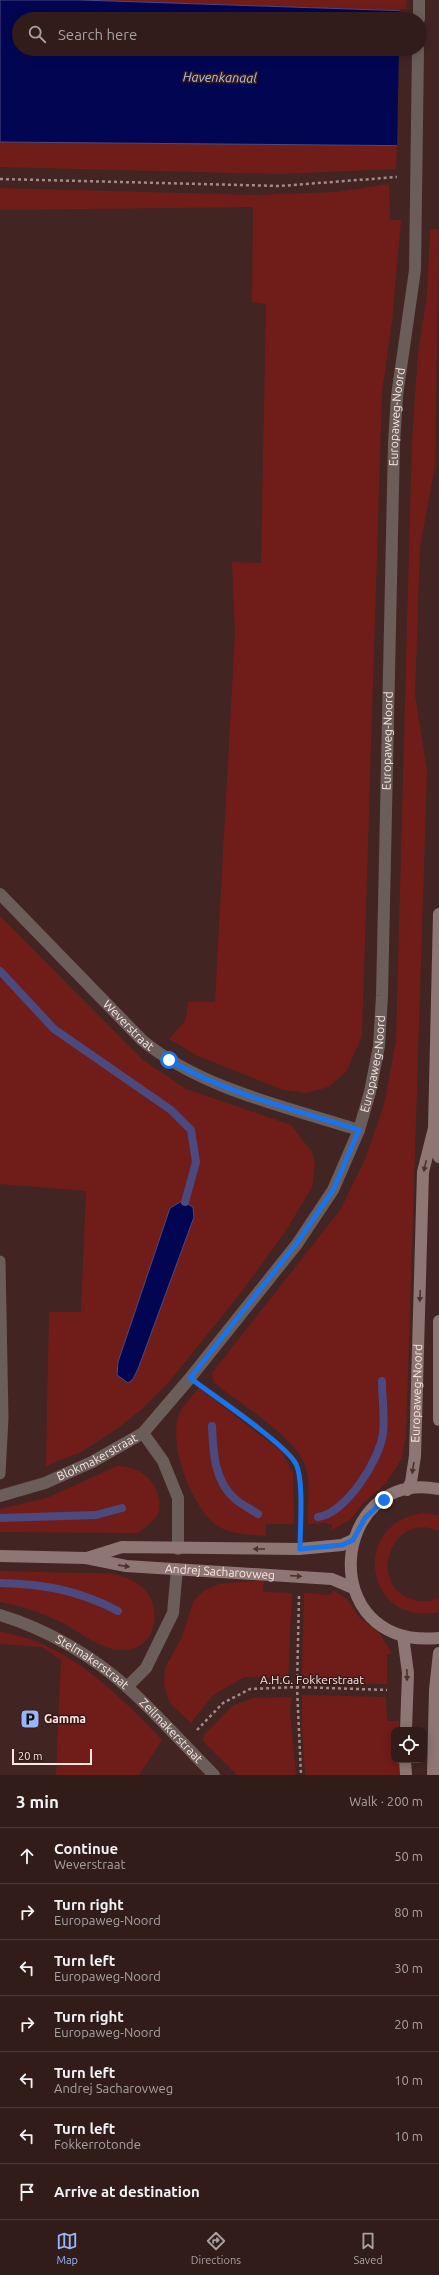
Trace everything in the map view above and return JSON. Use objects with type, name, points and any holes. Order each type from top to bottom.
[{"type":"main road","name":"Europaweg-Noord","points":[[439,914],[434,1128],[439,1157]]},
{"type":"main road","name":"Europaweg-Noord","points":[[407,1490],[411,1482],[415,1456],[423,1172],[434,1128]]},
{"type":"main road","name":"Europaweg-Noord","points":[[439,1321],[439,1420]]},
{"type":"main road","points":[[439,1489],[420,1488],[407,1490],[394,1494],[373,1508],[358,1528],[353,1540],[350,1572],[353,1588],[361,1604],[372,1617],[386,1629],[403,1636],[423,1639],[439,1638]]},
{"type":"main road","name":"Andrej Sacharovweg","points":[[86,1558],[122,1547],[178,1549],[300,1549],[342,1545],[353,1540]]},
{"type":"main road","points":[[176,1569],[178,1549]]},
{"type":"main road","name":"Andrej Sacharovweg","points":[[0,1556],[86,1558],[126,1566],[299,1576],[332,1579],[353,1588]]},
{"type":"main road","points":[[403,1636],[408,1672],[406,1727]]},
{"type":"main road","points":[[433,1775],[435,1690],[439,1653]]},
{"type":"main road","points":[[406,1763],[406,1775]]},
{"type":"street","points":[[419,0],[419,12]]},
{"type":"street","name":"Europaweg-Noord","points":[[143,1433],[190,1378],[296,1244],[333,1190],[359,1130],[370,1092],[379,1046],[382,1004],[394,443],[397,396],[415,270],[418,56]]},
{"type":"street","name":"Weverstraat","points":[[0,894],[142,1040],[169,1060],[193,1074],[245,1093],[359,1130]]},
{"type":"street","name":"Blokmakerstraat","points":[[0,1496],[45,1483],[92,1462],[143,1433],[163,1461],[178,1498],[178,1549]]},
{"type":"street","name":"Stelmakerstraat","points":[[0,1615],[34,1628],[82,1653],[127,1687],[146,1668],[173,1613],[176,1569]]},
{"type":"street","name":"Zeilmakerstraat","points":[[127,1687],[214,1775]]},
{"type":"lane","points":[[0,1261],[3,1418],[0,1474]]},
{"type":"path","points":[[0,179],[280,186],[391,176]]},
{"type":"path","points":[[190,1378],[282,1447],[296,1463],[300,1477],[300,1549]]},
{"type":"path","points":[[299,1576],[297,1687],[301,1775]]},
{"type":"path","name":"A.H.G. Fokkerstraat","points":[[183,1744],[223,1703],[250,1689],[297,1687],[407,1689]]},
{"type":"shaded area","points":[[81,0],[407,0],[406,11]]},
{"type":"shaded area","points":[[0,142],[397,146],[396,169],[279,174],[0,167]]},
{"type":"shaded area","points":[[389,184],[390,220],[401,220],[392,321],[382,392],[362,1036],[346,1072],[328,1087],[306,1093],[284,1090],[198,1056],[169,1039],[186,1020],[188,1002],[215,1002],[235,633],[232,562],[261,563],[266,304],[252,302],[253,207],[0,210],[0,188],[254,195],[337,192]]},
{"type":"shaded area","points":[[439,229],[435,466],[420,547],[415,695],[427,771],[406,1435],[402,1458],[386,1483],[362,1504],[351,1519],[332,1530],[332,1525],[326,1523],[308,1524],[308,1477],[304,1463],[298,1453],[277,1431],[213,1382],[212,1373],[341,1209],[366,1157],[384,1105],[396,1041],[412,440],[418,353],[427,297],[430,230]]},
{"type":"shaded area","points":[[0,916],[143,1060],[186,1089],[291,1125],[312,1152],[315,1165],[312,1187],[285,1232],[239,1295],[169,1382],[143,1408],[118,1428],[81,1452],[46,1466],[49,1312],[81,1312],[86,1191],[0,1184]]},
{"type":"shaded area","points":[[199,1388],[282,1452],[293,1473],[294,1524],[266,1524],[266,1536],[235,1533],[218,1526],[208,1517],[199,1505],[184,1474],[176,1440],[180,1412]]},
{"type":"shaded area","points":[[117,1466],[138,1471],[154,1485],[157,1492],[160,1504],[158,1513],[152,1521],[138,1533],[0,1532],[0,1509],[47,1498]]},
{"type":"shaded area","points":[[422,1513],[439,1515],[439,1531],[422,1527],[408,1531],[397,1540],[390,1553],[388,1568],[391,1581],[400,1593],[415,1600],[421,1601],[430,1601],[439,1598],[439,1612],[415,1613],[396,1605],[382,1591],[376,1573],[376,1554],[383,1536],[399,1521]]},
{"type":"shaded area","points":[[0,1571],[102,1573],[124,1577],[139,1585],[149,1595],[154,1607],[155,1620],[151,1632],[144,1642],[134,1648],[120,1650],[105,1647],[48,1616],[0,1602]]},
{"type":"shaded area","points":[[264,1580],[263,1592],[292,1593],[288,1678],[244,1677],[212,1696],[191,1723],[169,1702],[164,1685],[165,1668],[182,1637],[193,1602],[204,1591],[219,1584]]},
{"type":"shaded area","points":[[333,1590],[348,1600],[359,1617],[380,1634],[392,1654],[387,1654],[387,1684],[311,1683],[307,1681],[302,1673],[304,1593],[332,1595]]},
{"type":"shaded area","points":[[0,1631],[39,1643],[77,1664],[108,1687],[162,1740],[139,1775],[56,1775],[61,1660],[42,1647],[0,1644]]},
{"type":"shaded area","points":[[302,1695],[386,1697],[387,1721],[399,1721],[399,1727],[391,1727],[391,1763],[399,1763],[399,1775],[305,1775]]},
{"type":"shaded area","points":[[292,1697],[290,1712],[296,1775],[237,1775],[203,1741],[204,1735],[234,1705],[254,1698]]},
{"type":"water","name":"Havenkanaal","points":[[0,0],[81,0],[439,12],[439,146],[0,142]]},
{"type":"water","points":[[182,1201],[193,1207],[194,1217],[138,1369],[133,1379],[128,1383],[117,1375],[118,1362],[170,1208]]},
{"type":"pier","points":[[400,9],[439,10],[439,148],[397,148],[399,56],[427,56],[427,12],[400,12]]},
{"type":"waterway","points":[[0,971],[54,1029],[171,1110],[191,1130],[196,1162],[185,1202]]},
{"type":"waterway","points":[[318,1517],[328,1514],[350,1496],[360,1484],[375,1457],[384,1427],[382,1381]]},
{"type":"waterway","points":[[212,1426],[214,1455],[223,1484],[235,1499],[258,1514]]},
{"type":"waterway","points":[[0,1518],[96,1515],[122,1508]]},
{"type":"waterway","points":[[0,1583],[31,1585],[75,1593],[118,1611]]},
{"type":"place","name":"Gamma","points":[[30,1719]]},
{"type":"route","points":[[169,1060],[193,1074],[252,1096],[359,1130],[333,1190],[296,1244],[190,1378],[282,1447],[296,1463],[300,1477],[300,1549],[342,1545],[353,1540],[358,1528],[365,1518],[373,1508],[384,1500]]}]
